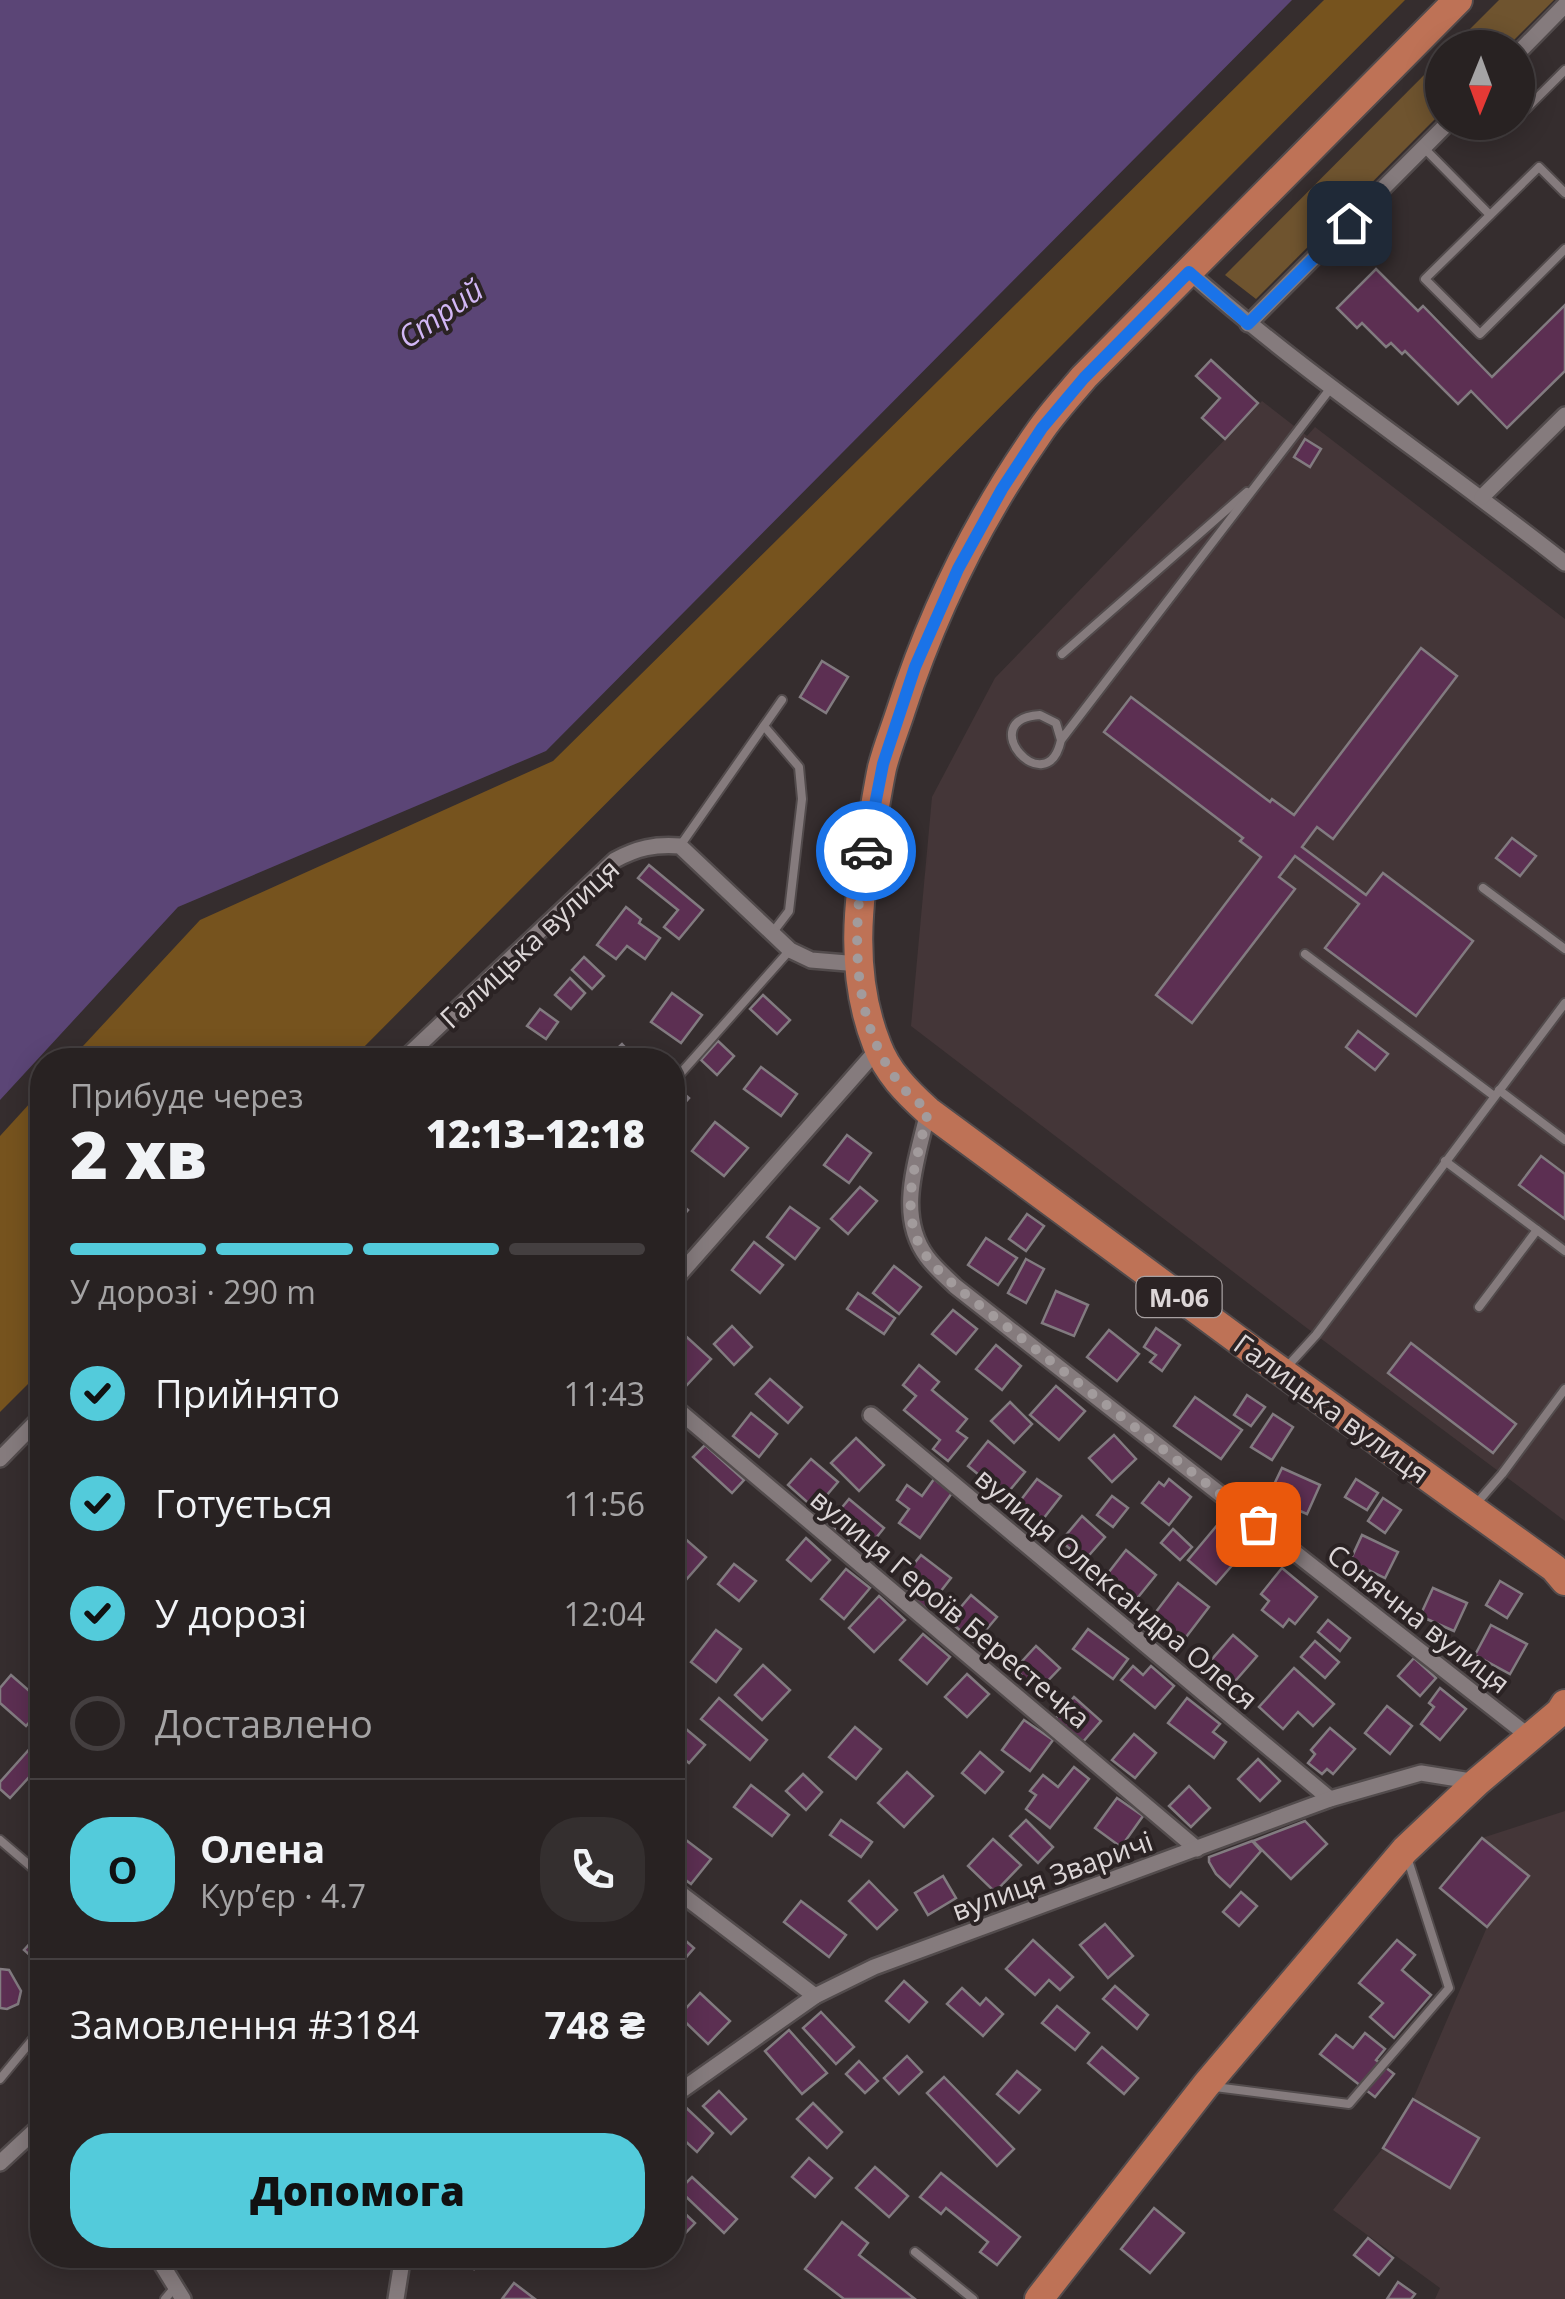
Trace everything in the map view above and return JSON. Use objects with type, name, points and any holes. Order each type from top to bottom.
[{"type":"highway","name":"М-06","points":[[859,964],[861,879],[883,764],[915,667],[958,569],[1002,489],[1042,428],[1084,378],[1458,0]]},
{"type":"highway","name":"Галицька вулиця","points":[[859,964],[863,1004],[878,1049],[900,1085],[928,1111],[1554,1568],[1565,1581]]},
{"type":"highway","points":[[1039,2299],[1206,2085],[1404,1850],[1563,1710]]},
{"type":"street","points":[[1535,37],[1565,6]]},
{"type":"street","points":[[1248,324],[1432,140]]},
{"type":"street","points":[[1189,272],[1248,324],[1565,563]]},
{"type":"street","points":[[1482,498],[1565,415]]},
{"type":"street","name":"Галицька вулиця","points":[[416,1048],[615,860],[658,844],[680,846]]},
{"type":"street","points":[[680,846],[790,950],[811,960],[859,964]]},
{"type":"street","points":[[685,1269],[878,1049]]},
{"type":"street","name":"Сонячна вулиця","points":[[928,1111],[910,1196],[911,1220],[926,1256],[955,1286],[1531,1738]]},
{"type":"street","name":"вулиця Олександра Олеся","points":[[872,1415],[1330,1799]]},
{"type":"street","name":"вулиця Героїв Берестечка","points":[[685,1416],[1197,1849]]},
{"type":"street","points":[[0,1459],[30,1428]]},
{"type":"street","name":"вулиця Зваричі","points":[[685,2088],[815,1996],[874,1967],[1330,1799],[1421,1773],[1478,1782]]},
{"type":"street","points":[[685,1897],[815,1996]]},
{"type":"street","points":[[0,2164],[30,2135]]},
{"type":"street","points":[[162,2268],[175,2295]]},
{"type":"street","points":[[396,2299],[401,2268]]},
{"type":"lane","points":[[1535,100],[1565,70]]},
{"type":"lane","points":[[1424,148],[1490,215]]},
{"type":"lane","points":[[1565,193],[1539,167],[1426,279],[1480,334],[1565,249]]},
{"type":"lane","points":[[1062,740],[1056,723],[1040,715],[1023,719],[1013,733],[1016,751],[1029,762],[1047,762],[1060,749],[1062,740],[1332,386]]},
{"type":"lane","points":[[1062,654],[1263,478]]},
{"type":"lane","points":[[680,846],[782,700]]},
{"type":"lane","points":[[764,726],[799,767],[802,799],[790,911],[772,933]]},
{"type":"lane","points":[[1483,888],[1565,950]]},
{"type":"lane","points":[[685,1068],[790,950]]},
{"type":"lane","points":[[1305,954],[1565,1140]]},
{"type":"lane","points":[[1282,1372],[1316,1335],[1565,1003]]},
{"type":"lane","points":[[1445,1161],[1565,1252]]},
{"type":"lane","points":[[1479,1307],[1537,1230]]},
{"type":"lane","points":[[1472,1509],[1565,1389]]},
{"type":"lane","points":[[0,1840],[30,1866]]},
{"type":"lane","points":[[1206,2085],[1349,2104],[1449,1988],[1418,1883],[1404,1850]]},
{"type":"lane","points":[[0,2079],[30,2043]]},
{"type":"lane","points":[[915,2252],[974,2299]]},
{"type":"shaded area","points":[[1324,0],[1405,0],[363,1048],[81,1048],[200,920],[553,761]]},
{"type":"shaded area","points":[[1499,0],[1554,0],[1524,30],[1469,30]]},
{"type":"shaded area","points":[[1425,74],[1425,129],[1256,299],[1225,275]]},
{"type":"shaded area","points":[[1262,401],[1307,436],[1315,427],[1565,619],[1565,1521],[911,1026],[932,797],[995,678]]},
{"type":"shaded area","points":[[30,1103],[30,1382],[0,1412],[0,1136]]},
{"type":"shaded area","points":[[1565,1811],[1565,2299],[1435,2299],[1440,2288],[1333,2210],[1383,2148],[1413,2099],[1487,1927],[1440,1888],[1482,1838]]},
{"type":"water","name":"Стрий","points":[[0,0],[1292,0],[546,751],[178,907],[48,1048],[30,1048],[30,1067],[0,1100]]},
{"type":"building","points":[[1376,269],[1418,311],[1423,306],[1492,377],[1565,305],[1565,371],[1507,428],[1471,391],[1458,404],[1405,351],[1402,354],[1391,343],[1386,347],[1362,323],[1357,328],[1337,308]]},
{"type":"building","points":[[1211,360],[1258,403],[1225,439],[1202,418],[1220,398],[1196,376]]},
{"type":"building","points":[[1305,439],[1321,449],[1310,467],[1294,457]]},
{"type":"building","points":[[1421,648],[1457,676],[1333,839],[1317,827],[1302,847],[1366,895],[1383,873],[1473,941],[1416,1016],[1325,948],[1359,904],[1295,856],[1279,877],[1295,889],[1192,1023],[1156,995],[1261,857],[1240,841],[1243,838],[1104,732],[1131,697],[1270,802],[1272,799],[1294,815]]},
{"type":"building","points":[[822,661],[848,677],[826,713],[800,697]]},
{"type":"building","points":[[1512,838],[1536,856],[1520,876],[1496,858]]},
{"type":"building","points":[[649,865],[703,910],[679,939],[664,927],[678,910],[638,878]]},
{"type":"building","points":[[626,907],[641,919],[639,923],[660,938],[645,959],[627,946],[616,959],[597,945]]},
{"type":"building","points":[[584,957],[604,976],[592,989],[572,970]]},
{"type":"building","points":[[570,978],[585,993],[571,1009],[555,995]]},
{"type":"building","points":[[672,993],[702,1015],[681,1043],[651,1022]]},
{"type":"building","points":[[763,995],[790,1020],[777,1034],[750,1009]]},
{"type":"building","points":[[540,1009],[558,1022],[546,1039],[527,1026]]},
{"type":"building","points":[[1358,1031],[1388,1054],[1375,1070],[1346,1047]]},
{"type":"building","points":[[718,1041],[734,1056],[717,1075],[701,1060]]},
{"type":"building","points":[[761,1067],[797,1094],[781,1116],[744,1089]]},
{"type":"building","points":[[715,1122],[748,1148],[724,1176],[692,1151]]},
{"type":"building","points":[[847,1135],[871,1153],[849,1183],[824,1165]]},
{"type":"building","points":[[1541,1156],[1565,1174],[1565,1219],[1519,1185]]},
{"type":"building","points":[[860,1187],[877,1201],[848,1234],[831,1219]]},
{"type":"building","points":[[790,1207],[819,1228],[795,1259],[767,1237]]},
{"type":"building","points":[[1027,1214],[1044,1226],[1026,1251],[1009,1239]]},
{"type":"building","points":[[986,1238],[1017,1258],[998,1285],[968,1265]]},
{"type":"building","points":[[754,1242],[783,1265],[760,1293],[732,1270]]},
{"type":"building","points":[[1026,1259],[1044,1269],[1026,1303],[1008,1293]]},
{"type":"building","points":[[894,1266],[921,1287],[899,1314],[873,1293]]},
{"type":"building","points":[[1056,1291],[1088,1305],[1074,1336],[1042,1323]]},
{"type":"building","points":[[858,1293],[895,1318],[884,1334],[847,1309]]},
{"type":"building","points":[[953,1310],[977,1329],[956,1354],[932,1334]]},
{"type":"building","points":[[732,1326],[752,1347],[734,1365],[714,1344]]},
{"type":"building","points":[[1156,1328],[1180,1345],[1162,1371],[1150,1362],[1156,1355],[1144,1347]]},
{"type":"building","points":[[1109,1330],[1139,1354],[1117,1381],[1087,1357]]},
{"type":"building","points":[[685,1335],[711,1359],[685,1385]]},
{"type":"building","points":[[1411,1343],[1516,1424],[1493,1453],[1388,1373]]},
{"type":"building","points":[[996,1345],[1021,1366],[1002,1390],[976,1369]]},
{"type":"building","points":[[919,1365],[939,1382],[932,1390],[967,1419],[957,1431],[967,1438],[948,1461],[933,1449],[940,1440],[904,1410],[916,1396],[903,1385]]},
{"type":"building","points":[[770,1379],[802,1407],[788,1423],[756,1394]]},
{"type":"building","points":[[1056,1386],[1085,1411],[1059,1440],[1030,1415]]},
{"type":"building","points":[[1247,1395],[1265,1407],[1251,1426],[1234,1415]]},
{"type":"building","points":[[1195,1397],[1242,1430],[1221,1459],[1174,1426]]},
{"type":"building","points":[[1010,1402],[1032,1424],[1014,1443],[991,1421]]},
{"type":"building","points":[[751,1413],[777,1434],[759,1457],[733,1436]]},
{"type":"building","points":[[1273,1414],[1293,1427],[1272,1460],[1251,1447]]},
{"type":"building","points":[[1114,1435],[1136,1459],[1112,1482],[1089,1458]]},
{"type":"building","points":[[856,1438],[884,1465],[859,1491],[831,1463]]},
{"type":"building","points":[[988,1441],[1025,1472],[1005,1496],[968,1466]]},
{"type":"building","points":[[705,1445],[744,1480],[732,1493],[693,1457]]},
{"type":"building","points":[[811,1459],[838,1482],[815,1509],[788,1485]]},
{"type":"building","points":[[1282,1468],[1320,1485],[1307,1514],[1268,1497]]},
{"type":"building","points":[[934,1479],[952,1493],[920,1538],[899,1523],[909,1509],[897,1500],[907,1485],[922,1496]]},
{"type":"building","points":[[1037,1479],[1061,1496],[1040,1523],[1017,1505]]},
{"type":"building","points":[[1169,1479],[1191,1497],[1169,1525],[1142,1503],[1159,1482],[1164,1486]]},
{"type":"building","points":[[1356,1479],[1378,1493],[1367,1510],[1345,1497]]},
{"type":"building","points":[[1112,1496],[1128,1508],[1113,1527],[1097,1515]]},
{"type":"building","points":[[1383,1498],[1401,1510],[1385,1533],[1368,1521]]},
{"type":"building","points":[[849,1499],[884,1528],[864,1553],[829,1523]]},
{"type":"building","points":[[1082,1516],[1105,1537],[1084,1561],[1061,1541]]},
{"type":"building","points":[[1219,1523],[1248,1547],[1216,1584],[1188,1560]]},
{"type":"building","points":[[1173,1529],[1192,1547],[1180,1560],[1161,1543]]},
{"type":"building","points":[[1362,1535],[1398,1552],[1385,1578],[1350,1561]]},
{"type":"building","points":[[806,1538],[830,1560],[811,1581],[787,1560]]},
{"type":"building","points":[[685,1539],[706,1557],[685,1581]]},
{"type":"building","points":[[1126,1550],[1156,1575],[1135,1601],[1105,1577]]},
{"type":"building","points":[[921,1555],[951,1578],[927,1609],[905,1592],[913,1583],[904,1576]]},
{"type":"building","points":[[734,1564],[756,1581],[739,1601],[718,1584]]},
{"type":"building","points":[[1282,1568],[1317,1597],[1295,1624],[1289,1619],[1283,1627],[1262,1610],[1269,1601],[1261,1594]]},
{"type":"building","points":[[846,1569],[870,1588],[844,1619],[821,1599]]},
{"type":"building","points":[[1500,1581],[1522,1594],[1507,1618],[1486,1605]]},
{"type":"building","points":[[1178,1583],[1209,1607],[1180,1645],[1149,1621]]},
{"type":"building","points":[[1433,1588],[1467,1603],[1454,1631],[1420,1616]]},
{"type":"building","points":[[971,1595],[997,1617],[975,1643],[949,1621]]},
{"type":"building","points":[[879,1596],[905,1620],[874,1652],[849,1628]]},
{"type":"building","points":[[1328,1620],[1350,1638],[1340,1651],[1318,1632]]},
{"type":"building","points":[[1491,1625],[1527,1644],[1510,1674],[1475,1655]]},
{"type":"building","points":[[1088,1629],[1128,1659],[1113,1679],[1073,1649]]},
{"type":"building","points":[[716,1630],[741,1649],[716,1682],[691,1662]]},
{"type":"building","points":[[923,1634],[950,1657],[927,1684],[900,1660]]},
{"type":"building","points":[[1233,1635],[1257,1656],[1230,1687],[1206,1666]]},
{"type":"building","points":[[1315,1641],[1339,1662],[1325,1678],[1301,1657]]},
{"type":"building","points":[[1036,1646],[1060,1668],[1038,1691],[1015,1669]]},
{"type":"building","points":[[1414,1658],[1436,1678],[1420,1696],[1398,1676]]},
{"type":"building","points":[[763,1665],[790,1690],[762,1720],[735,1695]]},
{"type":"building","points":[[1133,1666],[1143,1675],[1151,1666],[1174,1686],[1155,1708],[1121,1680]]},
{"type":"building","points":[[1294,1668],[1334,1704],[1313,1726],[1298,1712],[1283,1729],[1259,1707]]},
{"type":"building","points":[[967,1674],[989,1694],[967,1717],[945,1697]]},
{"type":"building","points":[[11,1675],[30,1692],[30,1722],[26,1726],[0,1703],[0,1688]]},
{"type":"building","points":[[1440,1688],[1466,1709],[1440,1740],[1421,1724],[1434,1707],[1429,1703]]},
{"type":"building","points":[[1074,1697],[1101,1721],[1082,1743],[1055,1719]]},
{"type":"building","points":[[719,1698],[767,1740],[750,1760],[701,1719]]},
{"type":"building","points":[[1187,1698],[1220,1724],[1213,1732],[1226,1742],[1214,1758],[1168,1723]]},
{"type":"building","points":[[1387,1706],[1412,1726],[1390,1754],[1365,1733]]},
{"type":"building","points":[[1024,1720],[1053,1740],[1030,1771],[1002,1750]]},
{"type":"building","points":[[855,1727],[881,1749],[856,1779],[829,1757]]},
{"type":"building","points":[[1330,1728],[1355,1749],[1333,1774],[1327,1769],[1322,1774],[1308,1763],[1315,1754],[1311,1750]]},
{"type":"building","points":[[685,1730],[705,1745],[689,1763],[685,1760]]},
{"type":"building","points":[[1134,1734],[1156,1753],[1135,1778],[1112,1760]]},
{"type":"building","points":[[30,1748],[30,1776],[10,1798],[0,1789],[0,1782]]},
{"type":"building","points":[[980,1752],[1003,1772],[985,1793],[962,1773]]},
{"type":"building","points":[[1258,1759],[1280,1781],[1260,1801],[1238,1779]]},
{"type":"building","points":[[1074,1767],[1089,1779],[1050,1828],[1026,1809],[1036,1795],[1030,1791],[1043,1775],[1058,1787]]},
{"type":"building","points":[[907,1772],[933,1796],[904,1827],[878,1803]]},
{"type":"building","points":[[803,1774],[822,1792],[806,1810],[786,1791]]},
{"type":"building","points":[[751,1785],[789,1815],[772,1836],[734,1807]]},
{"type":"building","points":[[1189,1786],[1210,1808],[1191,1827],[1169,1806]]},
{"type":"building","points":[[1117,1798],[1143,1816],[1121,1847],[1095,1828]]},
{"type":"building","points":[[841,1820],[872,1842],[861,1857],[830,1835]]},
{"type":"building","points":[[1026,1820],[1053,1847],[1038,1863],[1010,1836]]},
{"type":"building","points":[[1305,1821],[1327,1844],[1291,1879],[1253,1841]]},
{"type":"building","points":[[1482,1838],[1529,1876],[1487,1927],[1440,1888]]},
{"type":"building","points":[[685,1839],[711,1859],[691,1884],[685,1880]]},
{"type":"building","points":[[993,1839],[1021,1865],[995,1892],[968,1866]]},
{"type":"building","points":[[1252,1841],[1261,1851],[1230,1887],[1216,1874],[1209,1857]]},
{"type":"building","points":[[943,1876],[956,1898],[928,1915],[915,1893]]},
{"type":"building","points":[[869,1881],[897,1910],[877,1929],[849,1901]]},
{"type":"building","points":[[1241,1892],[1257,1906],[1239,1926],[1223,1912]]},
{"type":"building","points":[[801,1901],[846,1935],[829,1957],[784,1922]]},
{"type":"building","points":[[1105,1924],[1133,1956],[1108,1978],[1080,1945]]},
{"type":"building","points":[[685,1940],[694,1948],[685,1958]]},
{"type":"building","points":[[1033,1940],[1073,1977],[1060,1990],[1049,1980],[1035,1995],[1006,1969]]},
{"type":"building","points":[[1397,1940],[1415,1955],[1402,1970],[1431,1995],[1394,2038],[1370,2017],[1383,2003],[1359,1983]]},
{"type":"building","points":[[0,1969],[9,1970],[21,1991],[18,2004],[7,2009],[0,2008]]},
{"type":"building","points":[[904,1981],[927,2002],[909,2022],[886,2001]]},
{"type":"building","points":[[1115,1986],[1148,2015],[1137,2029],[1103,1999]]},
{"type":"building","points":[[962,1988],[980,2005],[986,1998],[1003,2014],[983,2036],[947,2004]]},
{"type":"building","points":[[700,1993],[730,2021],[708,2044],[685,2022],[685,2009]]},
{"type":"building","points":[[1057,2006],[1089,2033],[1075,2050],[1042,2023]]},
{"type":"building","points":[[821,2012],[854,2047],[836,2064],[803,2028]]},
{"type":"building","points":[[789,2030],[827,2073],[802,2094],[765,2051]]},
{"type":"building","points":[[1365,2033],[1385,2049],[1376,2060],[1394,2074],[1375,2097],[1320,2054],[1336,2035],[1353,2048]]},
{"type":"building","points":[[1102,2047],[1138,2078],[1124,2094],[1088,2063]]},
{"type":"building","points":[[907,2056],[922,2072],[899,2094],[884,2078]]},
{"type":"building","points":[[859,2061],[878,2081],[865,2093],[846,2074]]},
{"type":"building","points":[[1017,2071],[1040,2090],[1019,2113],[997,2094]]},
{"type":"building","points":[[944,2077],[1014,2149],[997,2166],[927,2093]]},
{"type":"building","points":[[719,2091],[746,2119],[731,2134],[703,2106]]},
{"type":"building","points":[[1413,2099],[1479,2138],[1450,2188],[1383,2148]]},
{"type":"building","points":[[813,2103],[842,2132],[827,2148],[797,2119]]},
{"type":"building","points":[[685,2107],[713,2133],[697,2152],[685,2141]]},
{"type":"building","points":[[809,2158],[832,2178],[815,2197],[792,2177]]},
{"type":"building","points":[[875,2167],[908,2196],[889,2217],[856,2188]]},
{"type":"building","points":[[941,2173],[1020,2237],[997,2265],[980,2252],[988,2242],[946,2208],[941,2214],[920,2197]]},
{"type":"building","points":[[692,2177],[737,2219],[724,2233],[685,2196],[685,2184]]},
{"type":"building","points":[[1154,2208],[1184,2233],[1150,2273],[1121,2249]]},
{"type":"building","points":[[685,2214],[695,2223],[685,2234]]},
{"type":"building","points":[[842,2222],[868,2243],[859,2255],[915,2299],[844,2299],[805,2269]]},
{"type":"building","points":[[1368,2238],[1393,2258],[1379,2275],[1354,2255]]},
{"type":"building","points":[[1398,2282],[1415,2294],[1411,2299],[1387,2299]]},
{"type":"building","points":[[514,2283],[535,2299],[502,2299]]},
{"type":"way so far","points":[[866,851],[857,922],[863,1004],[878,1049],[900,1085],[928,1111],[910,1196],[911,1220],[926,1256],[955,1286],[1258,1524]]},
{"type":"route","points":[[866,851],[883,764],[915,667],[958,569],[1002,489],[1042,428],[1084,378],[1189,272],[1248,324],[1349,223]]}]
